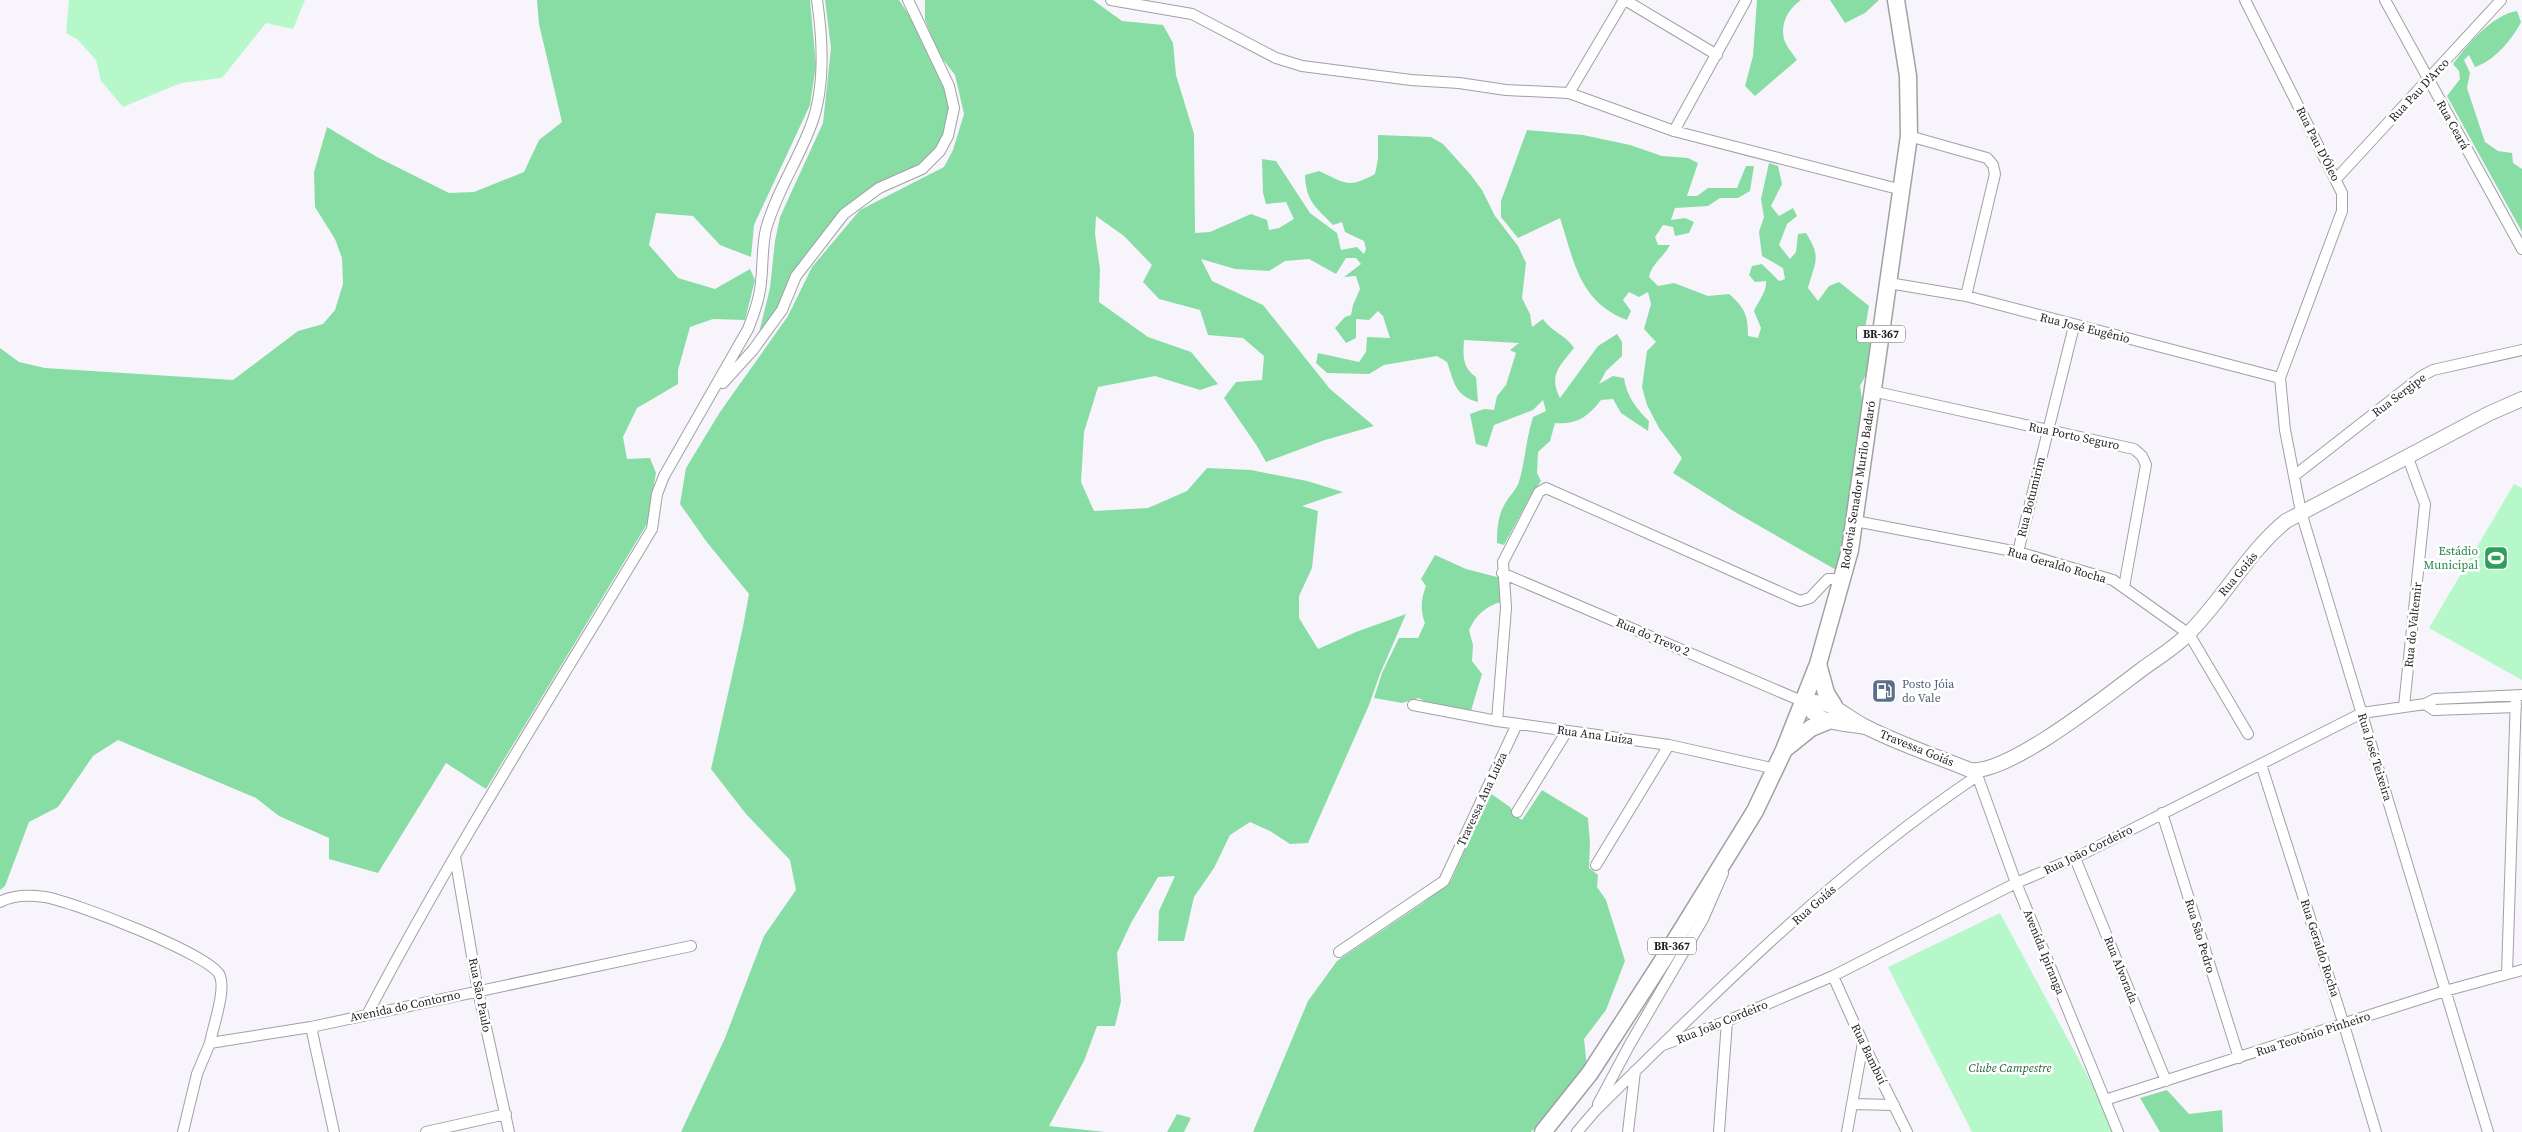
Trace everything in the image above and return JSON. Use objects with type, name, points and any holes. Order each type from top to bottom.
[{"type":"main road","name":"Rodovia Senador Murilo Badaró","points":[[1543,1132],[1590,1073],[1755,811],[1776,769],[1818,664],[1844,578],[1855,521],[1909,136],[1908,76],[1897,0]]},
{"type":"main road","points":[[1784,750],[1831,713],[1818,664]]},
{"type":"street","points":[[368,1013],[405,942],[455,856],[652,529],[660,485],[748,330],[756,308],[761,284],[765,232],[771,211],[811,126],[819,93],[822,50],[817,0]]},
{"type":"street","points":[[710,398],[753,350],[782,310],[796,276],[844,214],[879,188],[922,169],[940,151],[948,136],[954,108],[949,86],[908,0]]},
{"type":"street","points":[[1111,0],[1192,14],[1276,58],[1302,66],[1506,90],[1569,93],[1674,131],[1902,190]]},
{"type":"street","points":[[1569,93],[1625,0],[1716,55]]},
{"type":"street","points":[[1674,131],[1746,0]]},
{"type":"street","name":"Rua Pau D'Óleo","points":[[2245,0],[2342,193],[2342,211],[2280,378]]},
{"type":"street","name":"Rua Ceará","points":[[2385,0],[2522,249]]},
{"type":"street","name":"Rua Pau D'Arco","points":[[2336,179],[2499,1]]},
{"type":"street","points":[[1909,136],[1987,158],[1993,165],[1995,174],[1966,296]]},
{"type":"street","name":"Rua José Eugênio","points":[[1889,283],[1966,296],[2074,326],[2280,378]]},
{"type":"street","name":"Rua Botumirim","points":[[2018,552],[2074,326]]},
{"type":"street","name":"Rua Sergipe","points":[[2294,476],[2422,376],[2434,370],[2522,350]]},
{"type":"street","name":"Rua José Teixeira","points":[[2280,378],[2285,430],[2301,512],[2488,1132]]},
{"type":"street","name":"Rua Porto Seguro","points":[[1872,391],[2134,449],[2142,456],[2146,465],[2124,587]]},
{"type":"street","name":"Rua Goiás","points":[[1594,1111],[1719,988],[1900,830],[1974,772],[2003,762],[2065,727],[2189,634],[2268,538],[2286,521],[2488,414],[2522,399]]},
{"type":"street","name":"Rua do Valtemir","points":[[2404,706],[2425,504],[2408,458]]},
{"type":"street","points":[[1497,722],[1506,608],[1505,584],[1502,573],[1506,552],[1539,492],[1546,488],[1800,600],[1810,598],[1828,579],[1844,578]]},
{"type":"street","name":"Rua Geraldo Rocha","points":[[1855,521],[2018,552],[2113,580],[2189,634],[2248,734]]},
{"type":"street","name":"Rua do Trevo 2","points":[[1502,573],[1804,702]]},
{"type":"street","points":[[2507,974],[2516,708],[2519,696]]},
{"type":"street","name":"Rua João Cordeiro","points":[[1662,1046],[1833,976],[2016,884],[2076,858],[2362,713],[2425,704],[2435,699],[2519,696]]},
{"type":"street","name":"Travessa Goiás","points":[[1804,702],[1813,714],[1831,713],[1974,772]]},
{"type":"street","name":"Rua Ana Luíza","points":[[1413,704],[1497,722],[1669,745],[1776,769]]},
{"type":"street","points":[[2425,704],[2434,710],[2516,708]]},
{"type":"street","name":"Travessa Ana Luíza","points":[[1339,952],[1439,885],[1448,875],[1517,724]]},
{"type":"street","points":[[1517,812],[1567,731]]},
{"type":"street","points":[[1596,866],[1669,745]]},
{"type":"street","name":"Rua Geraldo Rocha","points":[[2261,764],[2376,1132]]},
{"type":"street","name":"Avenida Ipiranga","points":[[1974,772],[2016,884],[2118,1132]]},
{"type":"street","name":"Rua São Pedro","points":[[2162,813],[2239,1058]]},
{"type":"street","points":[[1577,1132],[1594,1111],[1630,1044],[1703,919],[1720,884],[1729,855]]},
{"type":"street","name":"Rua São Paulo","points":[[455,856],[478,991],[509,1132]]},
{"type":"street","name":"Rua Alvorada","points":[[2076,858],[2166,1081]]},
{"type":"street","points":[[0,902],[20,897],[45,897],[86,909],[194,955],[213,966],[220,974],[222,985],[210,1043],[197,1074],[183,1132]]},
{"type":"street","name":"Avenida do Contorno","points":[[210,1043],[311,1027],[368,1013],[692,946]]},
{"type":"street","name":"Rua Teotônio Pinheiro","points":[[2105,1100],[2344,1025],[2445,991],[2522,970]]},
{"type":"street","name":"Rua Bambuí","points":[[1833,976],[1863,1043],[1908,1132]]},
{"type":"street","points":[[1720,1132],[1727,1021]]},
{"type":"street","points":[[311,1027],[334,1132]]},
{"type":"street","points":[[1847,1132],[1863,1043]]},
{"type":"street","points":[[1628,1132],[1635,1071]]},
{"type":"street","points":[[1852,1104],[1894,1105]]},
{"type":"street","points":[[426,1132],[506,1114]]},
{"type":"green space","points":[[69,0],[305,0],[293,29],[266,23],[222,78],[181,83],[123,107],[101,81],[96,60],[78,40],[66,33]]},
{"type":"green space","points":[[537,0],[810,0],[816,65],[810,105],[754,225],[751,257],[720,245],[693,216],[656,213],[649,245],[678,278],[715,289],[750,269],[755,280],[745,320],[713,319],[690,327],[678,370],[678,384],[637,408],[623,437],[627,459],[650,458],[656,473],[647,524],[486,789],[446,763],[378,873],[329,859],[329,838],[279,816],[256,798],[118,740],[93,756],[58,807],[29,822],[5,886],[0,890],[0,348],[19,362],[45,368],[233,380],[298,331],[323,324],[335,310],[343,284],[342,258],[335,239],[315,207],[314,172],[327,127],[377,157],[449,193],[474,192],[524,172],[539,140],[562,122],[539,24]]},
{"type":"green space","points":[[825,0],[899,0],[911,18],[945,90],[949,108],[945,136],[920,166],[840,213],[758,337],[770,288],[775,241],[780,217],[823,123],[831,48]]},
{"type":"green space","points":[[925,0],[1093,0],[1122,21],[1163,25],[1173,43],[1176,75],[1194,134],[1195,233],[1210,232],[1251,214],[1267,220],[1269,230],[1279,228],[1294,219],[1286,202],[1266,204],[1263,193],[1262,159],[1276,161],[1310,213],[1337,233],[1341,250],[1357,247],[1364,254],[1366,249],[1364,241],[1345,232],[1342,222],[1333,225],[1313,203],[1307,192],[1305,175],[1319,171],[1347,183],[1366,179],[1375,174],[1378,159],[1378,135],[1431,137],[1443,144],[1482,190],[1495,216],[1518,246],[1526,263],[1522,298],[1530,314],[1532,327],[1543,319],[1551,328],[1571,343],[1574,348],[1560,366],[1555,377],[1560,398],[1598,346],[1617,334],[1622,342],[1622,356],[1606,371],[1599,384],[1613,376],[1624,378],[1633,402],[1649,421],[1648,431],[1621,413],[1613,399],[1601,400],[1581,419],[1569,423],[1555,423],[1550,441],[1538,452],[1537,473],[1541,481],[1531,495],[1504,545],[1497,543],[1498,527],[1503,507],[1519,482],[1533,417],[1546,411],[1543,400],[1533,410],[1494,425],[1487,447],[1476,444],[1470,414],[1484,409],[1494,410],[1497,396],[1506,385],[1516,353],[1510,350],[1519,343],[1464,340],[1464,361],[1471,373],[1476,377],[1478,402],[1464,396],[1460,392],[1456,387],[1447,362],[1437,356],[1384,365],[1369,374],[1327,373],[1316,363],[1318,353],[1359,362],[1366,352],[1367,337],[1390,338],[1383,316],[1378,311],[1369,320],[1356,319],[1356,338],[1346,343],[1335,328],[1345,317],[1351,315],[1360,289],[1356,276],[1344,277],[1361,264],[1356,258],[1346,258],[1336,274],[1309,259],[1285,261],[1269,271],[1235,269],[1201,259],[1212,281],[1263,305],[1330,389],[1374,426],[1325,440],[1266,462],[1224,398],[1236,382],[1262,380],[1264,356],[1243,338],[1208,335],[1200,310],[1159,299],[1143,282],[1152,265],[1124,236],[1096,216],[1095,234],[1100,269],[1099,302],[1148,337],[1191,352],[1218,384],[1200,390],[1155,376],[1098,387],[1084,432],[1081,482],[1094,511],[1148,508],[1187,491],[1207,468],[1251,470],[1307,481],[1343,492],[1302,506],[1318,511],[1312,568],[1299,596],[1299,618],[1318,649],[1356,632],[1406,614],[1369,705],[1308,843],[1290,844],[1270,831],[1250,822],[1230,835],[1214,868],[1194,897],[1184,941],[1158,941],[1159,911],[1175,876],[1158,877],[1131,923],[1117,953],[1121,1001],[1115,1026],[1097,1026],[1084,1061],[1049,1126],[1105,1132],[681,1132],[725,1038],[764,936],[796,890],[790,860],[746,814],[711,769],[749,594],[706,541],[680,504],[686,468],[720,412],[788,316],[812,267],[860,210],[944,167],[953,150],[964,114],[955,75],[938,53],[925,20]]},
{"type":"green space","points":[[1757,0],[1801,0],[1789,12],[1783,27],[1785,42],[1797,60],[1755,96],[1745,86],[1753,56]]},
{"type":"green space","points":[[1830,0],[1879,0],[1865,13],[1845,23]]},
{"type":"green space","points":[[2517,11],[2521,22],[2508,43],[2496,55],[2475,67],[2469,55],[2464,60],[2470,73],[2467,88],[2485,142],[2498,151],[2512,153],[2513,163],[2522,169],[2522,232],[2447,96],[2460,79],[2459,71],[2453,64],[2466,48],[2490,24],[2499,18]]},
{"type":"green space","points":[[1527,130],[1583,135],[1630,145],[1662,156],[1688,158],[1698,163],[1687,196],[1697,196],[1708,188],[1737,188],[1746,166],[1754,166],[1750,191],[1738,198],[1720,198],[1708,206],[1675,208],[1671,220],[1685,218],[1694,222],[1689,233],[1675,236],[1673,227],[1663,225],[1655,237],[1658,245],[1670,245],[1655,264],[1649,277],[1658,286],[1674,283],[1708,296],[1729,294],[1745,312],[1748,336],[1758,338],[1761,328],[1754,311],[1764,293],[1766,281],[1755,282],[1749,275],[1752,266],[1762,264],[1779,281],[1785,279],[1783,268],[1762,256],[1759,232],[1764,217],[1761,199],[1769,163],[1778,166],[1782,184],[1771,206],[1779,216],[1793,208],[1797,216],[1787,224],[1779,245],[1790,259],[1796,252],[1798,234],[1806,233],[1816,255],[1815,266],[1808,288],[1818,301],[1829,286],[1839,282],[1869,306],[1865,329],[1873,346],[1870,367],[1860,386],[1864,412],[1838,571],[1735,512],[1673,473],[1682,458],[1659,428],[1647,405],[1642,387],[1647,351],[1656,342],[1644,329],[1651,304],[1648,292],[1639,297],[1629,292],[1623,300],[1631,311],[1627,320],[1611,312],[1598,303],[1588,291],[1575,264],[1560,218],[1518,238],[1501,217],[1501,201]]},
{"type":"green space","name":"Estádio Municipal","points":[[2514,484],[2522,488],[2522,680],[2429,628]]},
{"type":"green space","points":[[1435,555],[1466,569],[1501,578],[1501,602],[1482,612],[1469,630],[1473,645],[1472,661],[1482,674],[1470,714],[1431,706],[1419,698],[1402,703],[1374,698],[1382,673],[1399,638],[1418,638],[1425,623],[1422,614],[1422,604],[1426,586],[1421,579]]},
{"type":"green space","points":[[1542,790],[1588,818],[1589,868],[1598,875],[1597,887],[1606,900],[1625,961],[1606,1010],[1584,1039],[1587,1068],[1531,1132],[1253,1132],[1308,1001],[1337,961],[1423,903],[1451,881],[1490,793],[1510,807],[1516,816],[1522,820]]},
{"type":"green space","name":"Clube Campestre","points":[[2000,913],[2105,1108],[2114,1132],[1972,1132],[1888,967]]},
{"type":"green space","points":[[2167,1090],[2189,1114],[2222,1110],[2223,1132],[2160,1132],[2140,1098]]},
{"type":"green space","points":[[1177,1114],[1191,1118],[1184,1132],[1167,1132]]},
{"type":"place","name":"Estádio Municipal","points":[[2496,558]]},
{"type":"place","name":"Posto Jóia do Vale","points":[[1884,691]]}]
